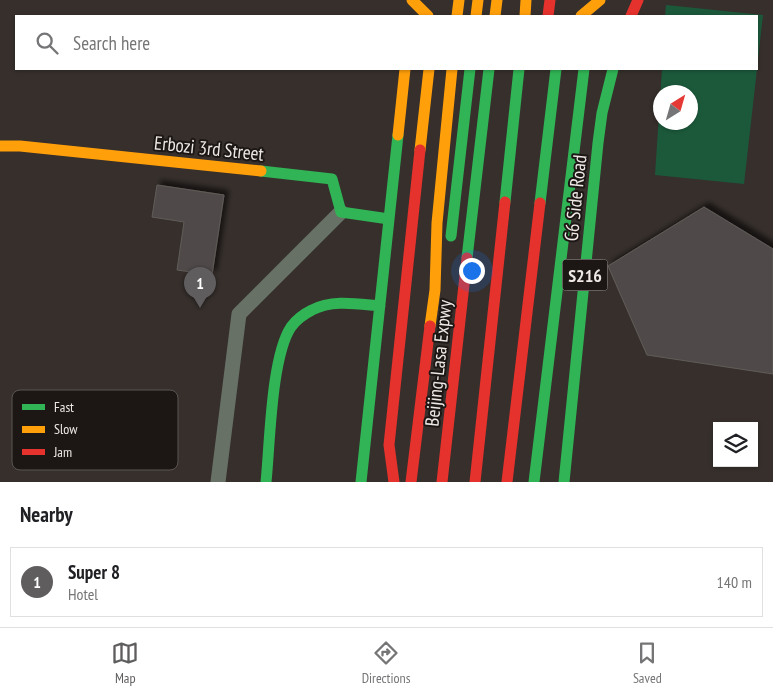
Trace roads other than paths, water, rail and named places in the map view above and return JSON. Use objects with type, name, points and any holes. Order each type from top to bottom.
[{"type":"main road","points":[[412,0],[433,14]]},
{"type":"main road","points":[[411,15],[412,0]]},
{"type":"main road","points":[[457,15],[459,0]]},
{"type":"main road","points":[[476,15],[478,0]]},
{"type":"main road","points":[[495,15],[497,0]]},
{"type":"main road","points":[[524,15],[526,0]]},
{"type":"main road","points":[[548,15],[550,0]]},
{"type":"main road","points":[[590,15],[592,0]]},
{"type":"main road","points":[[582,15],[600,0]]},
{"type":"main road","points":[[631,15],[638,0]]},
{"type":"main road","points":[[361,482],[405,70]]},
{"type":"main road","points":[[381,482],[389,445],[429,70]]},
{"type":"main road","points":[[411,482],[435,290],[436,222],[452,70]]},
{"type":"main road","points":[[435,290],[452,232],[470,70]]},
{"type":"main road","name":"Beijing-Lasa Expwy","points":[[442,482],[489,70]]},
{"type":"main road","points":[[475,482],[519,70]]},
{"type":"main road","points":[[507,482],[556,70]]},
{"type":"main road","points":[[534,482],[584,70]]},
{"type":"main road","name":"G6 Side Road","points":[[564,482],[599,136],[602,113],[613,70]]},
{"type":"main road","name":"Erbozi 3rd Street","points":[[0,146],[20,146],[332,179],[341,212]]},
{"type":"main road","points":[[341,212],[389,220]]},
{"type":"main road","points":[[518,387],[520,273]]},
{"type":"main road","points":[[266,482],[278,363],[282,343],[291,327],[311,309],[327,303],[346,302],[380,306]]},
{"type":"main road","points":[[389,445],[394,482]]},
{"type":"street","points":[[218,482],[239,314],[341,212]]},
{"type":"place","name":"Super 8","points":[[200,308]]}]
